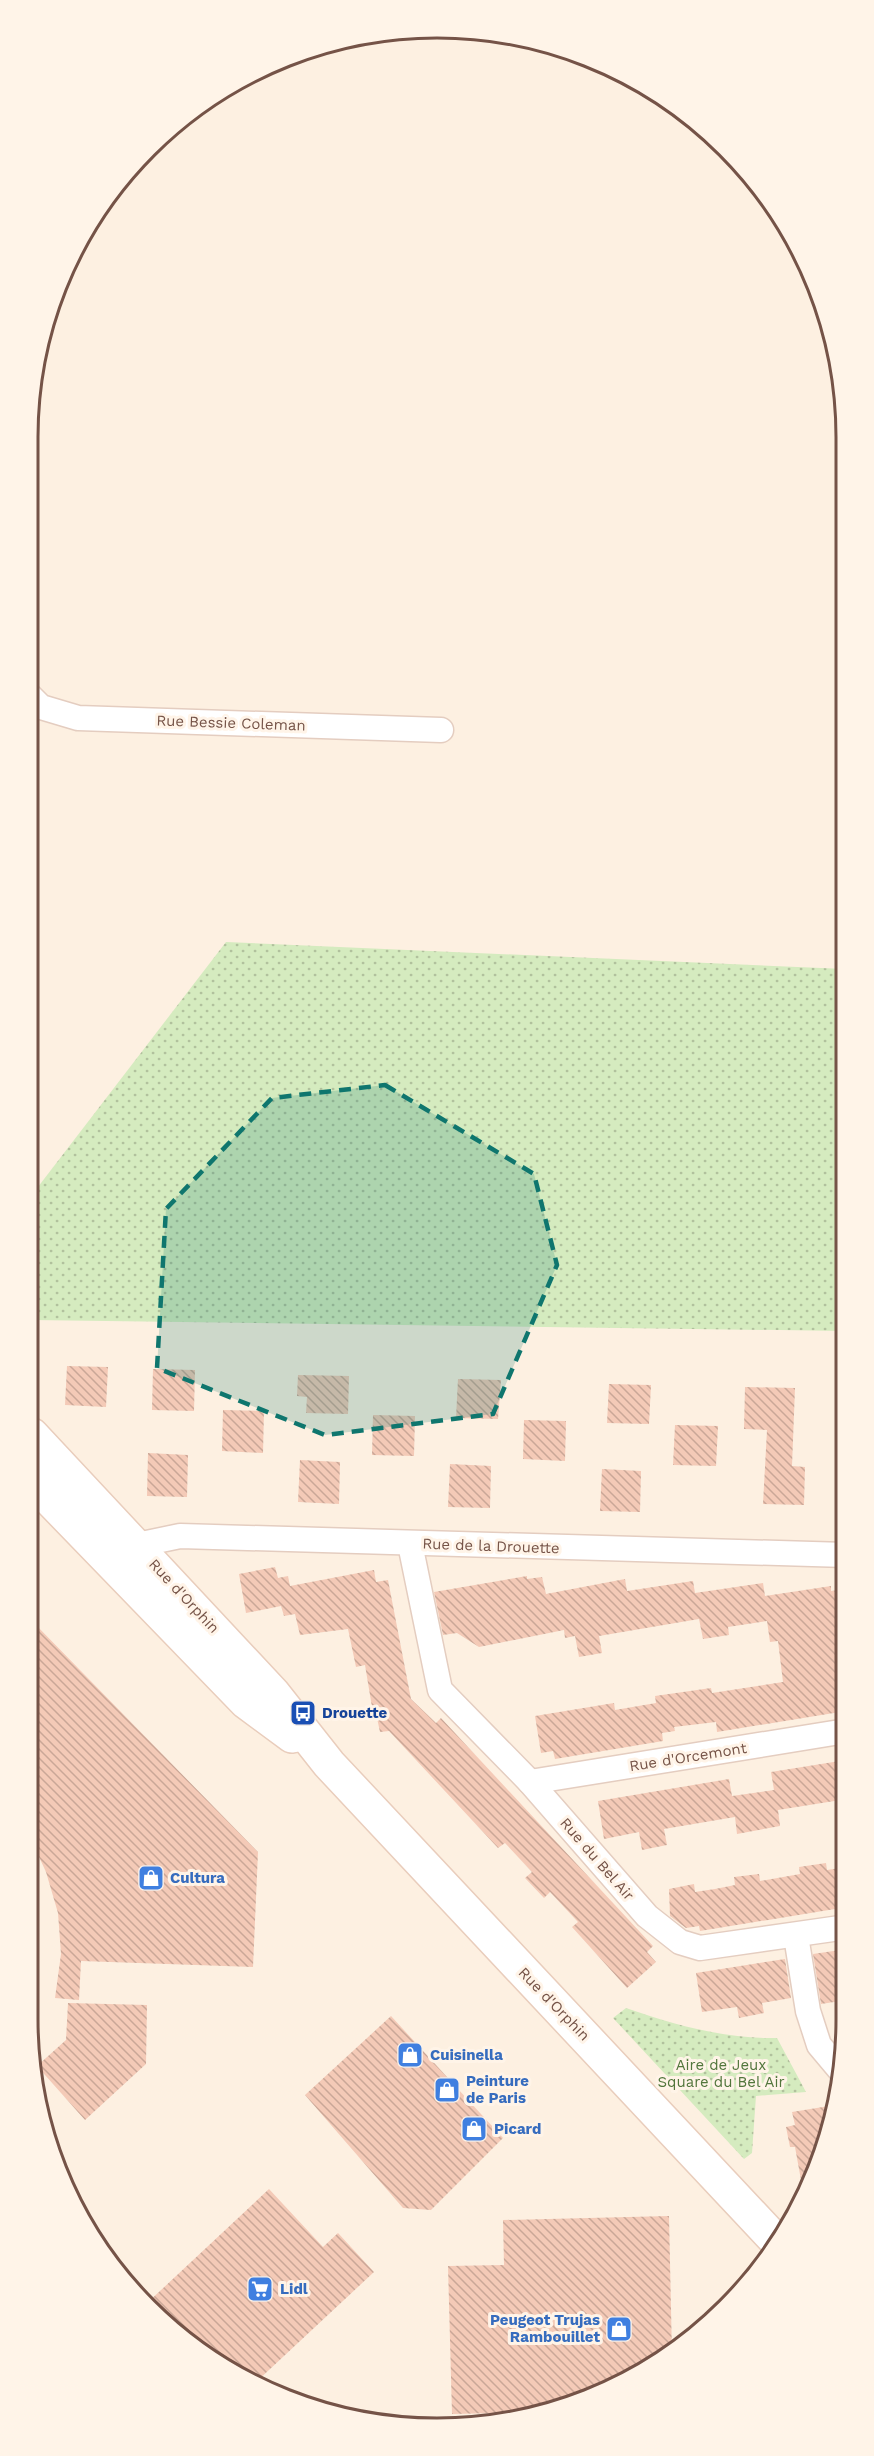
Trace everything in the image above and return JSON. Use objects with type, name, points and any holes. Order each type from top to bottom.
[{"type":"main road","name":"Rue d'Orphin","points":[[38,1441],[273,1693],[329,1764],[772,2236]]},
{"type":"main road","name":"Rue d'Orphin","points":[[38,1487],[246,1702],[329,1764]]},
{"type":"main road","points":[[107,1558],[137,1545]]},
{"type":"street","name":"Rue Bessie Coleman","points":[[38,704],[41,707],[78,718],[441,730]]},
{"type":"street","name":"Rue de la Drouette","points":[[137,1545],[180,1536],[836,1555]]},
{"type":"street","name":"Rue du Bel Air","points":[[410,1544],[440,1690],[530,1782],[647,1916],[681,1942],[700,1948],[836,1929]]},
{"type":"street","name":"Rue d'Orcemont","points":[[530,1782],[836,1733]]},
{"type":"street","points":[[796,1936],[808,2011],[819,2045],[834,2063]]},
{"type":"highlighted area","points":[[385,1085],[534,1174],[557,1265],[493,1414],[325,1435],[157,1368],[166,1209],[272,1098]]},
{"type":"green space","points":[[226,942],[836,969],[836,1331],[38,1320],[38,1187]]},
{"type":"green space","name":"Aire de Jeux Square du Bel Air","points":[[626,2008],[700,2030],[738,2036],[777,2038],[806,2092],[756,2096],[752,2153],[744,2159],[613,2018]]},
{"type":"building","points":[[67,1366],[108,1367],[106,1407],[65,1405]]},
{"type":"building","points":[[153,1369],[195,1370],[194,1411],[152,1410]]},
{"type":"building","points":[[298,1375],[349,1376],[348,1414],[306,1413],[307,1397],[297,1396]]},
{"type":"building","points":[[458,1379],[501,1380],[498,1419],[456,1418]]},
{"type":"building","points":[[609,1384],[651,1385],[649,1424],[607,1423]]},
{"type":"building","points":[[745,1387],[795,1388],[792,1466],[805,1467],[804,1505],[763,1504],[767,1430],[744,1429]]},
{"type":"building","points":[[223,1410],[264,1411],[263,1453],[222,1451]]},
{"type":"building","points":[[373,1415],[415,1416],[414,1456],[372,1455]]},
{"type":"building","points":[[524,1420],[566,1421],[565,1461],[523,1459]]},
{"type":"building","points":[[675,1425],[718,1426],[716,1466],[673,1465]]},
{"type":"building","points":[[148,1453],[188,1455],[187,1497],[147,1496]]},
{"type":"building","points":[[300,1460],[340,1462],[339,1504],[298,1502]]},
{"type":"building","points":[[450,1464],[491,1466],[490,1508],[448,1507]]},
{"type":"building","points":[[602,1469],[641,1471],[640,1512],[600,1511]]},
{"type":"building","points":[[275,1567],[278,1578],[288,1576],[290,1586],[374,1570],[376,1582],[388,1580],[411,1699],[436,1723],[441,1718],[653,1946],[647,1952],[656,1962],[627,1988],[572,1927],[578,1922],[550,1892],[544,1898],[525,1878],[532,1872],[505,1843],[498,1848],[389,1731],[380,1732],[377,1718],[374,1719],[365,1665],[356,1667],[348,1629],[300,1635],[295,1614],[284,1616],[281,1606],[246,1613],[239,1574]]},
{"type":"building","points":[[527,1576],[527,1579],[542,1577],[546,1594],[625,1579],[627,1591],[693,1581],[695,1593],[763,1583],[765,1596],[831,1586],[831,1591],[836,1590],[836,1713],[717,1732],[716,1722],[674,1727],[675,1731],[662,1733],[663,1741],[555,1759],[553,1751],[541,1753],[535,1716],[614,1703],[615,1710],[656,1703],[655,1696],[711,1688],[712,1693],[783,1682],[778,1641],[770,1642],[767,1621],[728,1627],[729,1635],[703,1639],[699,1619],[599,1636],[602,1653],[579,1657],[575,1636],[565,1638],[564,1630],[479,1647],[457,1633],[443,1635],[434,1592]]},
{"type":"building","points":[[38,1627],[258,1852],[253,1967],[81,1961],[79,2000],[55,1998],[61,1954],[58,1913],[46,1872],[38,1855]]},
{"type":"building","points":[[836,1762],[836,1801],[778,1810],[780,1826],[737,1834],[735,1817],[664,1829],[667,1845],[642,1850],[639,1832],[604,1839],[598,1801],[729,1779],[732,1796],[774,1790],[771,1772]]},
{"type":"building","points":[[826,1863],[827,1870],[836,1869],[836,1909],[700,1931],[699,1926],[686,1928],[670,1916],[669,1889],[694,1884],[695,1892],[715,1889],[735,1885],[734,1877],[759,1874],[760,1881],[800,1874],[799,1867]]},
{"type":"building","points":[[836,1951],[836,2002],[821,2004],[813,1954]]},
{"type":"building","points":[[785,1959],[791,1998],[762,2003],[764,2013],[739,2018],[737,2007],[702,2012],[696,1973]]},
{"type":"building","points":[[68,2003],[147,2005],[146,2064],[85,2120],[41,2070],[40,2063],[66,2040]]},
{"type":"building","points":[[391,2016],[503,2138],[431,2210],[403,2208],[305,2095]]},
{"type":"building","points":[[827,2106],[801,2182],[795,2147],[790,2147],[786,2127],[795,2125],[792,2112]]},
{"type":"building","name":"Lidl","points":[[269,2189],[323,2247],[338,2233],[374,2272],[261,2377],[237,2365],[194,2336],[152,2298]]},
{"type":"building","points":[[669,2216],[672,2342],[614,2377],[565,2397],[502,2413],[452,2414],[448,2266],[504,2265],[503,2220]]},
{"type":"place","name":"Drouette","points":[[303,1713]]},
{"type":"place","name":"Cultura","points":[[151,1878]]},
{"type":"place","name":"Cuisinella","points":[[410,2055]]},
{"type":"place","name":"Peinture de Paris","points":[[447,2090]]},
{"type":"place","name":"Picard","points":[[474,2129]]},
{"type":"place","name":"Lidl","points":[[260,2289]]},
{"type":"place","name":"Peugeot Trujas Rambouillet","points":[[619,2329]]}]
